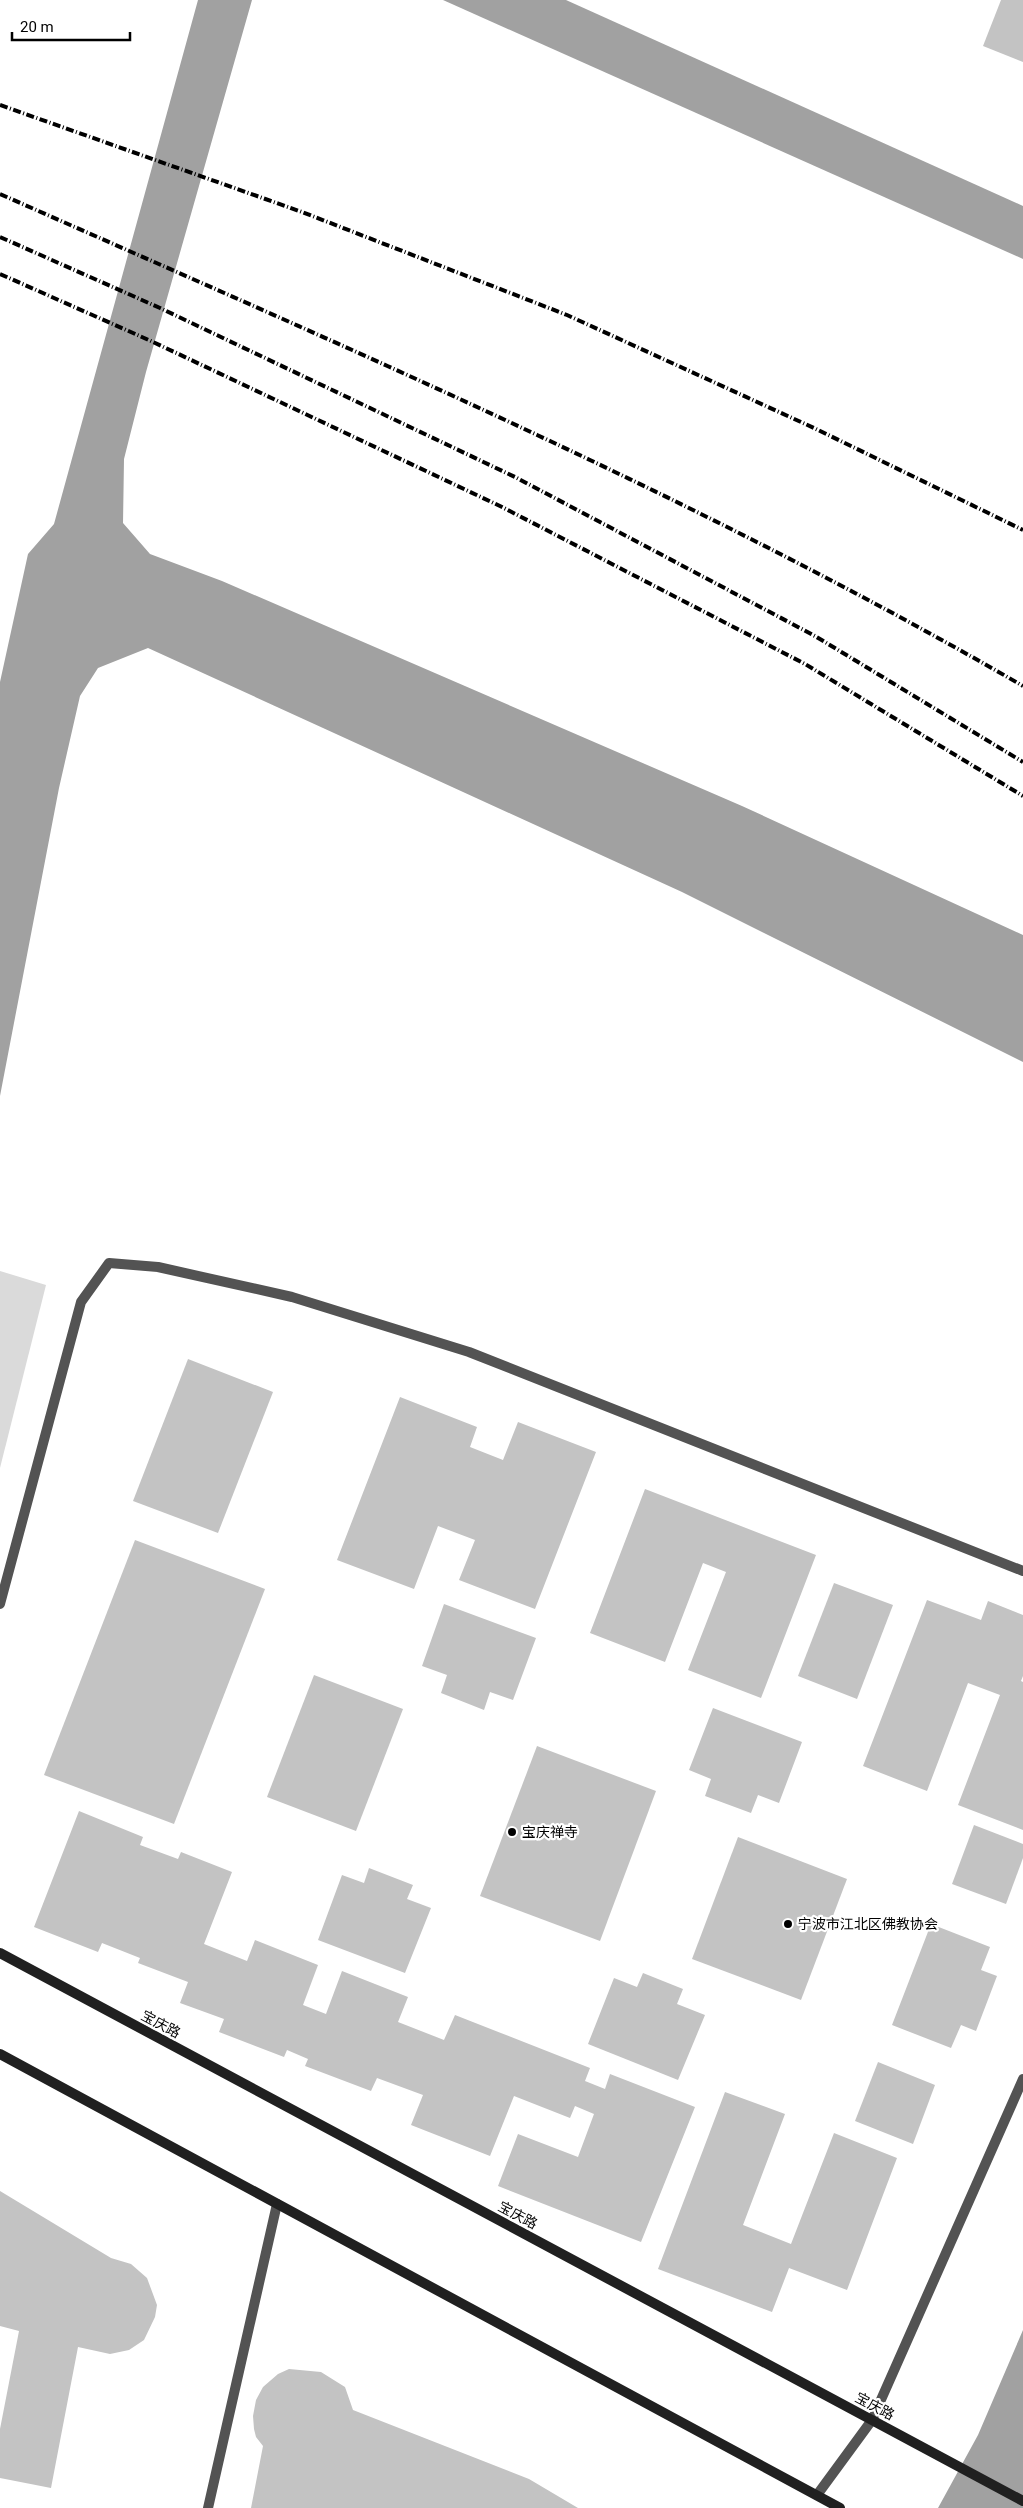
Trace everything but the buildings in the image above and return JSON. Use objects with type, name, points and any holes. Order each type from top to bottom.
[{"type":"main road","name":"宝庆路","points":[[0,1953],[1023,2501]]},
{"type":"main road","points":[[0,2054],[840,2508]]},
{"type":"street","points":[[0,1604],[81,1302],[109,1263],[158,1267],[292,1297],[469,1352],[1023,1571]]},
{"type":"street","points":[[818,2496],[873,2421],[1023,2080]]},
{"type":"street","points":[[208,2508],[277,2204]]},
{"type":"shaded area","points":[[198,0],[252,0],[146,372],[124,459],[123,523],[150,554],[222,581],[742,806],[1023,935],[1023,1062],[682,892],[148,648],[98,668],[80,696],[59,788],[0,1096],[0,682],[28,554],[54,524]]},
{"type":"shaded area","points":[[443,0],[566,0],[1023,206],[1023,259]]},
{"type":"shaded area","points":[[0,1271],[46,1285],[0,1468]]},
{"type":"shaded area","points":[[1023,2330],[1023,2508],[938,2508],[978,2435]]},
{"type":"railway","points":[[0,105],[302,212],[567,315],[814,428],[1023,530]]},
{"type":"railway","points":[[0,194],[389,367],[646,487],[773,550],[1023,686]]},
{"type":"railway","points":[[0,237],[160,308],[515,477],[815,636],[1023,762]]},
{"type":"railway","points":[[0,274],[151,341],[502,507],[805,664],[1023,796]]},
{"type":"place","name":"宝庆禅寺","points":[[512,1832]]},
{"type":"place","name":"宁波市江北区佛教协会","points":[[788,1924]]}]
